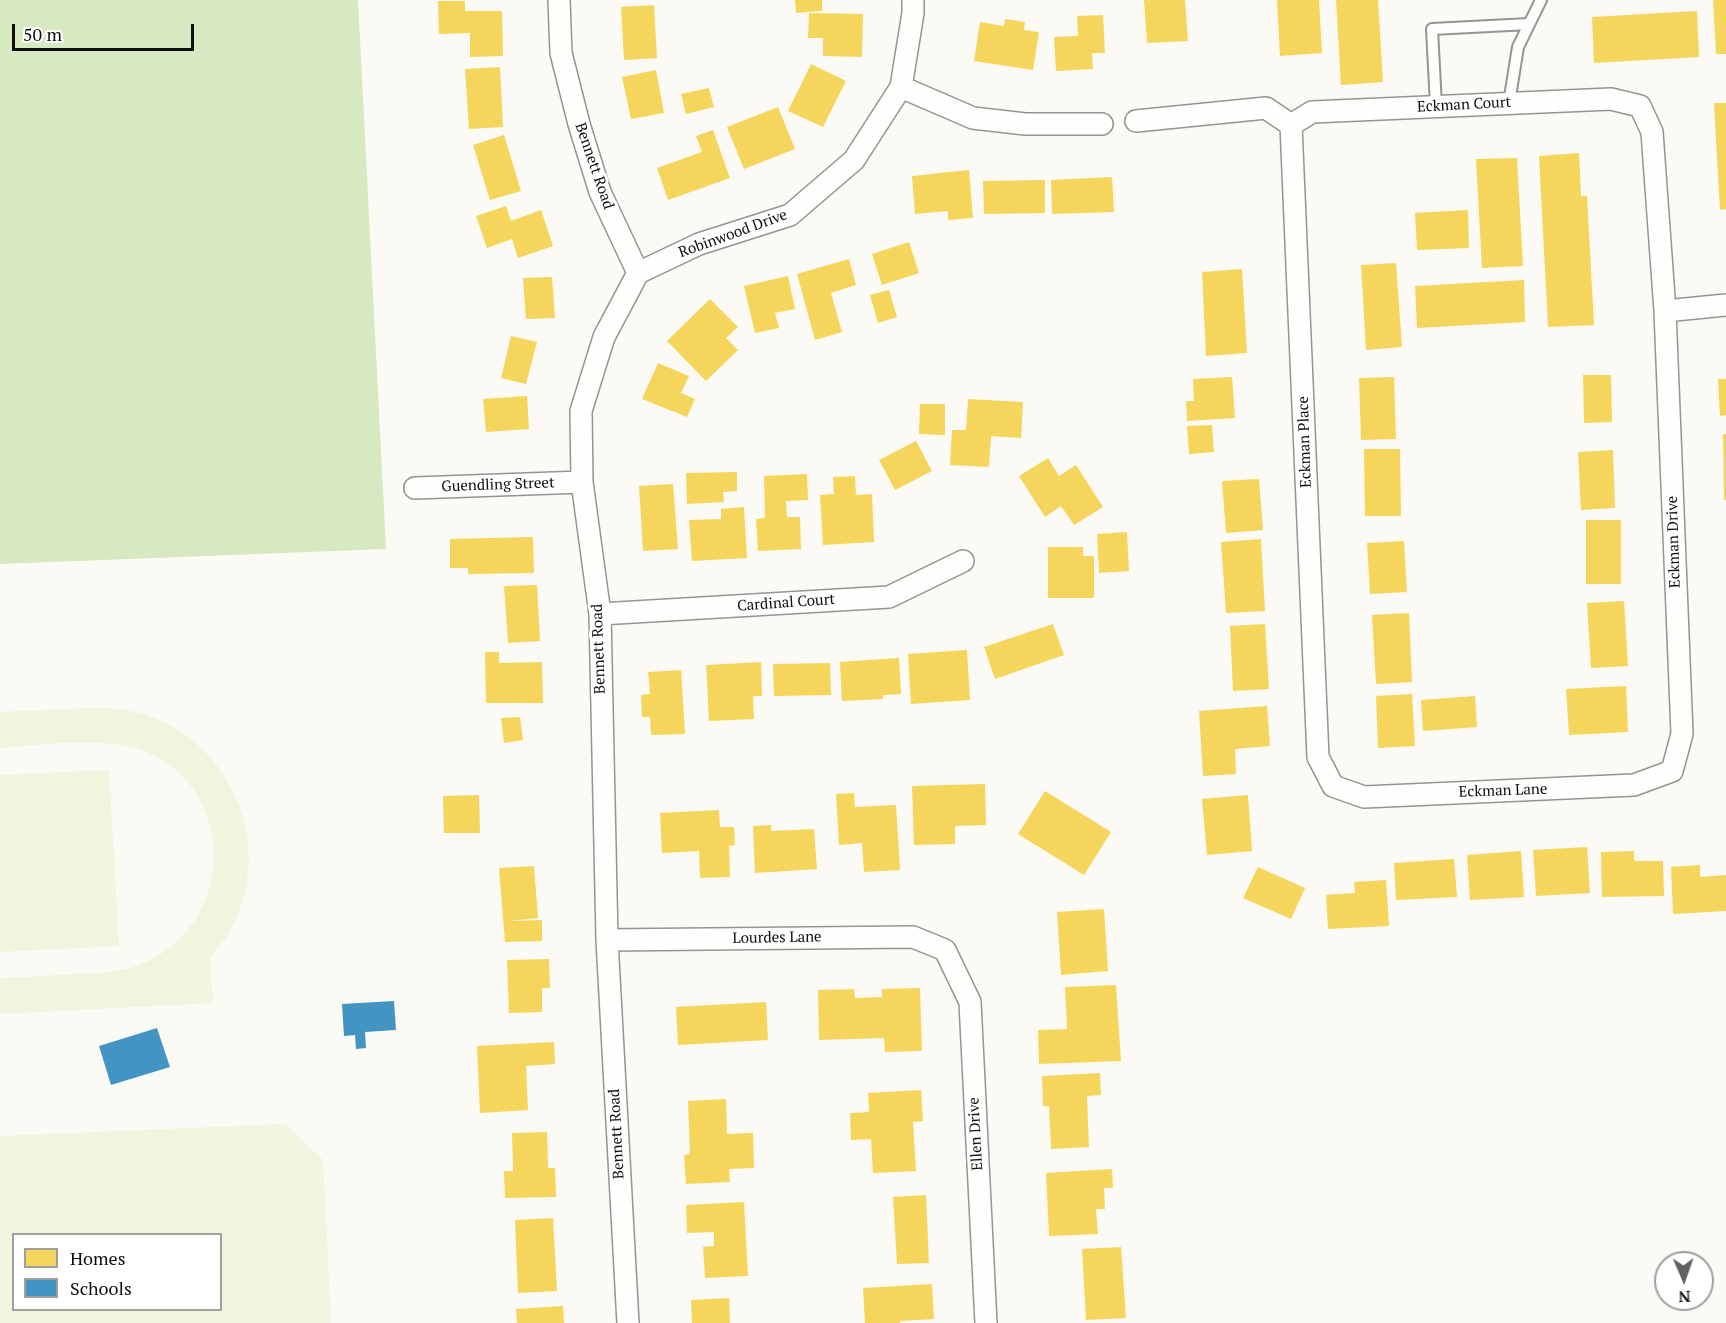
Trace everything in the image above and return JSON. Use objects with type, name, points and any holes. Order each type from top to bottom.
[{"type":"street","name":"Bennett Road","points":[[559,0],[561,52],[579,124],[600,192],[638,273],[604,337],[581,411],[582,482],[600,614],[607,940],[628,1323]]},
{"type":"street","name":"Robinwood Drive","points":[[638,273],[699,244],[790,215],[854,160],[901,87],[913,0]]},
{"type":"street","points":[[901,87],[974,118],[1025,124],[1102,124]]},
{"type":"street","name":"Eckman Court","points":[[1291,125],[1312,112],[1611,99],[1640,106]]},
{"type":"street","name":"Eckman Drive","points":[[1640,106],[1652,132],[1665,311],[1682,734],[1672,771]]},
{"type":"street","points":[[1136,121],[1266,108],[1291,125]]},
{"type":"street","name":"Eckman Place","points":[[1291,125],[1318,757],[1333,786]]},
{"type":"street","points":[[1665,311],[1726,305]]},
{"type":"street","name":"Guendling Street","points":[[415,488],[582,482]]},
{"type":"street","name":"Cardinal Court","points":[[600,614],[889,597],[963,561]]},
{"type":"street","name":"Eckman Lane","points":[[1333,786],[1364,796],[1622,786],[1634,785],[1672,771]]},
{"type":"street","name":"Lourdes Lane","points":[[607,940],[913,937],[945,950]]},
{"type":"street","name":"Ellen Drive","points":[[945,950],[970,1002],[986,1323]]},
{"type":"lane","points":[[1509,103],[1518,47],[1541,0]]},
{"type":"lane","points":[[1436,106],[1432,29],[1529,24]]},
{"type":"green space","points":[[0,0],[358,0],[386,549],[0,564]]},
{"type":"green space","points":[[90,708],[135,712],[163,722],[188,737],[210,757],[227,780],[239,806],[247,834],[249,863],[245,892],[239,910],[225,939],[211,957],[213,1003],[0,1014],[0,978],[109,972],[144,963],[173,945],[195,920],[208,891],[214,859],[210,827],[199,798],[178,772],[149,753],[114,744],[76,743],[0,748],[0,712]]},
{"type":"green space","points":[[109,770],[119,946],[0,952],[0,775]]},
{"type":"green space","points":[[285,1124],[323,1160],[331,1323],[0,1323],[0,1136]]},
{"type":"building: Homes","points":[[795,0],[822,0],[822,11],[796,13]]},
{"type":"building: Homes","points":[[1144,0],[1185,0],[1188,41],[1147,43]]},
{"type":"building: Homes","points":[[1277,0],[1319,0],[1322,53],[1280,56]]},
{"type":"building: Homes","points":[[1336,0],[1378,0],[1383,82],[1341,85]]},
{"type":"building: Homes","points":[[1713,0],[1726,0],[1726,54],[1716,54]]},
{"type":"building: Homes","points":[[438,1],[465,1],[465,11],[502,11],[503,56],[470,57],[470,33],[439,34]]},
{"type":"building: Homes","points":[[654,5],[657,58],[624,60],[621,7]]},
{"type":"building: Homes","points":[[1697,11],[1699,57],[1594,63],[1592,17]]},
{"type":"building: Homes","points":[[809,13],[863,14],[862,57],[823,56],[823,38],[808,38]]},
{"type":"building: Homes","points":[[1103,15],[1105,53],[1092,53],[1093,69],[1056,71],[1054,37],[1078,36],[1077,16]]},
{"type":"building: Homes","points":[[1005,19],[1025,22],[1024,30],[1039,32],[1033,70],[974,61],[980,22],[1004,26]]},
{"type":"building: Homes","points":[[811,64],[846,81],[823,127],[788,111]]},
{"type":"building: Homes","points":[[500,67],[503,127],[469,129],[465,69]]},
{"type":"building: Homes","points":[[656,70],[664,113],[631,119],[622,77]]},
{"type":"building: Homes","points":[[709,88],[714,107],[686,114],[681,94]]},
{"type":"building: Homes","points":[[1714,103],[1726,103],[1726,209],[1720,210]]},
{"type":"building: Homes","points":[[778,107],[795,149],[744,169],[727,127]]},
{"type":"building: Homes","points":[[713,130],[730,178],[668,200],[657,168],[702,152],[696,136]]},
{"type":"building: Homes","points":[[504,135],[521,191],[490,200],[473,145]]},
{"type":"building: Homes","points":[[1579,153],[1581,196],[1587,196],[1594,325],[1548,327],[1539,156]]},
{"type":"building: Homes","points":[[1517,158],[1523,266],[1482,268],[1476,159]]},
{"type":"building: Homes","points":[[969,170],[973,218],[948,220],[948,211],[915,214],[912,176]]},
{"type":"building: Homes","points":[[1112,177],[1114,212],[1052,214],[1051,180]]},
{"type":"building: Homes","points":[[1045,180],[1045,213],[984,214],[983,181]]},
{"type":"building: Homes","points":[[506,206],[511,221],[541,210],[553,246],[518,258],[512,239],[487,248],[476,216]]},
{"type":"building: Homes","points":[[1468,210],[1469,248],[1417,250],[1415,213]]},
{"type":"building: Homes","points":[[909,242],[919,273],[882,285],[872,254]]},
{"type":"building: Homes","points":[[849,259],[856,285],[831,293],[842,332],[815,340],[797,274]]},
{"type":"building: Homes","points":[[1396,263],[1402,347],[1366,350],[1361,265]]},
{"type":"building: Homes","points":[[1242,269],[1247,353],[1206,356],[1202,272]]},
{"type":"building: Homes","points":[[788,276],[795,309],[775,313],[779,328],[755,333],[744,286]]},
{"type":"building: Homes","points":[[552,277],[555,318],[526,319],[523,278]]},
{"type":"building: Homes","points":[[1524,280],[1525,322],[1417,328],[1415,286]]},
{"type":"building: Homes","points":[[889,290],[897,317],[878,323],[870,295]]},
{"type":"building: Homes","points":[[710,299],[738,327],[726,338],[738,350],[706,381],[667,341]]},
{"type":"building: Homes","points":[[511,336],[537,342],[526,384],[501,378]]},
{"type":"building: Homes","points":[[658,363],[689,376],[681,393],[695,399],[687,417],[642,399]]},
{"type":"building: Homes","points":[[1583,375],[1611,375],[1612,422],[1584,423]]},
{"type":"building: Homes","points":[[1232,377],[1235,418],[1187,421],[1186,401],[1194,401],[1193,379]]},
{"type":"building: Homes","points":[[1394,377],[1396,439],[1361,440],[1359,378]]},
{"type":"building: Homes","points":[[1718,379],[1726,379],[1726,415],[1720,416]]},
{"type":"building: Homes","points":[[527,396],[529,429],[486,432],[483,399]]},
{"type":"building: Homes","points":[[968,399],[1023,402],[1021,438],[991,436],[989,467],[950,465],[952,430],[966,430]]},
{"type":"building: Homes","points":[[920,404],[945,404],[945,435],[919,434]]},
{"type":"building: Homes","points":[[1212,425],[1214,452],[1189,454],[1187,426]]},
{"type":"building: Homes","points":[[1723,434],[1726,434],[1726,500],[1724,500]]},
{"type":"building: Homes","points":[[916,441],[932,471],[895,490],[879,460]]},
{"type":"building: Homes","points":[[1364,449],[1400,449],[1401,516],[1365,516]]},
{"type":"building: Homes","points":[[1613,450],[1615,508],[1581,510],[1578,452]]},
{"type":"building: Homes","points":[[1048,458],[1059,476],[1076,465],[1103,507],[1074,525],[1061,506],[1045,517],[1019,476]]},
{"type":"building: Homes","points":[[737,472],[737,491],[723,492],[724,502],[687,504],[686,473]]},
{"type":"building: Homes","points":[[807,474],[808,500],[786,501],[787,517],[800,517],[801,549],[758,551],[756,519],[765,518],[764,476]]},
{"type":"building: Homes","points":[[855,476],[856,495],[872,494],[874,542],[823,545],[820,495],[834,494],[833,477]]},
{"type":"building: Homes","points":[[1259,479],[1263,530],[1226,533],[1222,481]]},
{"type":"building: Homes","points":[[673,484],[678,549],[643,551],[639,486]]},
{"type":"building: Homes","points":[[744,507],[747,558],[692,561],[689,520],[721,519],[721,509]]},
{"type":"building: Homes","points":[[1586,520],[1621,520],[1621,584],[1586,584]]},
{"type":"building: Homes","points":[[1127,532],[1129,571],[1099,573],[1097,534]]},
{"type":"building: Homes","points":[[533,537],[534,573],[468,574],[468,568],[450,568],[450,539]]},
{"type":"building: Homes","points":[[1261,539],[1265,611],[1226,613],[1221,542]]},
{"type":"building: Homes","points":[[1404,541],[1407,592],[1370,594],[1367,543]]},
{"type":"building: Homes","points":[[1048,547],[1083,547],[1083,556],[1094,556],[1094,598],[1048,598]]},
{"type":"building: Homes","points":[[537,585],[540,641],[508,643],[504,586]]},
{"type":"building: Homes","points":[[1624,601],[1628,666],[1591,668],[1587,603]]},
{"type":"building: Homes","points":[[1409,613],[1412,682],[1376,684],[1372,615]]},
{"type":"building: Homes","points":[[1053,624],[1064,655],[995,679],[984,647]]},
{"type":"building: Homes","points":[[1265,624],[1269,689],[1233,691],[1230,626]]},
{"type":"building: Homes","points":[[967,650],[970,700],[911,704],[908,654]]},
{"type":"building: Homes","points":[[485,652],[499,652],[499,663],[542,662],[543,703],[486,703]]},
{"type":"building: Homes","points":[[899,658],[901,694],[883,695],[883,699],[842,701],[840,662]]},
{"type":"building: Homes","points":[[761,662],[762,696],[753,696],[754,719],[709,721],[706,665]]},
{"type":"building: Homes","points":[[830,663],[831,695],[774,696],[773,664]]},
{"type":"building: Homes","points":[[681,670],[685,734],[651,735],[650,717],[642,717],[641,695],[650,694],[648,672]]},
{"type":"building: Homes","points":[[1626,686],[1628,732],[1569,735],[1566,689]]},
{"type":"building: Homes","points":[[1412,694],[1415,746],[1378,748],[1376,696]]},
{"type":"building: Homes","points":[[1475,696],[1477,727],[1423,731],[1421,700]]},
{"type":"building: Homes","points":[[1267,706],[1270,746],[1235,749],[1236,774],[1203,776],[1199,711]]},
{"type":"building: Homes","points":[[520,717],[523,740],[504,743],[501,718]]},
{"type":"building: Homes","points":[[985,784],[986,825],[955,826],[955,844],[914,845],[912,786]]},
{"type":"building: Homes","points":[[1045,791],[1111,832],[1084,875],[1018,834]]},
{"type":"building: Homes","points":[[854,793],[855,807],[896,805],[900,870],[864,872],[862,843],[839,845],[836,794]]},
{"type":"building: Homes","points":[[479,795],[480,833],[444,833],[443,796]]},
{"type":"building: Homes","points":[[1248,795],[1252,851],[1207,855],[1202,799]]},
{"type":"building: Homes","points":[[719,810],[720,827],[734,827],[735,845],[729,846],[730,877],[700,878],[699,851],[662,853],[660,813]]},
{"type":"building: Homes","points":[[771,825],[771,831],[814,829],[817,869],[755,873],[753,826]]},
{"type":"building: Homes","points":[[1587,847],[1590,893],[1536,896],[1533,850]]},
{"type":"building: Homes","points":[[1521,851],[1524,897],[1470,900],[1467,855]]},
{"type":"building: Homes","points":[[1634,851],[1634,861],[1663,861],[1664,896],[1602,897],[1601,852]]},
{"type":"building: Homes","points":[[1454,859],[1457,897],[1396,900],[1394,863]]},
{"type":"building: Homes","points":[[1700,865],[1700,877],[1726,875],[1726,911],[1673,914],[1671,867]]},
{"type":"building: Homes","points":[[534,866],[538,918],[508,921],[542,920],[542,941],[505,942],[499,868]]},
{"type":"building: Homes","points":[[1258,867],[1305,888],[1291,919],[1243,898]]},
{"type":"building: Homes","points":[[1386,880],[1389,926],[1328,929],[1326,895],[1355,893],[1354,882]]},
{"type":"building: Homes","points":[[1104,909],[1108,971],[1061,975],[1057,912]]},
{"type":"building: Homes","points":[[549,959],[550,988],[542,988],[542,1012],[509,1013],[507,960]]},
{"type":"building: Homes","points":[[1116,985],[1121,1061],[1039,1064],[1038,1030],[1067,1029],[1065,987]]},
{"type":"building: Homes","points":[[920,988],[922,1051],[885,1052],[884,1038],[819,1040],[818,990],[854,989],[855,998],[882,997],[882,989]]},
{"type":"building: Homes","points":[[766,1002],[768,1040],[678,1045],[676,1007]]},
{"type":"building: Homes","points":[[554,1042],[555,1064],[526,1066],[528,1110],[480,1113],[477,1046]]},
{"type":"building: Homes","points":[[1100,1073],[1101,1095],[1087,1096],[1089,1147],[1051,1149],[1049,1106],[1043,1106],[1042,1076]]},
{"type":"building: Homes","points":[[921,1090],[923,1121],[913,1122],[916,1171],[873,1173],[871,1139],[851,1140],[850,1113],[869,1112],[868,1093]]},
{"type":"building: Homes","points":[[726,1099],[727,1134],[753,1133],[754,1168],[729,1169],[730,1182],[686,1184],[684,1155],[690,1154],[688,1101]]},
{"type":"building: Homes","points":[[547,1132],[548,1168],[555,1168],[556,1197],[505,1198],[504,1171],[513,1171],[512,1133]]},
{"type":"building: Homes","points":[[1112,1169],[1113,1188],[1104,1188],[1105,1209],[1096,1209],[1098,1234],[1049,1236],[1046,1173]]},
{"type":"building: Homes","points":[[926,1195],[929,1263],[897,1264],[893,1197]]},
{"type":"building: Homes","points":[[744,1202],[748,1276],[705,1278],[703,1247],[714,1246],[714,1232],[687,1233],[686,1205]]},
{"type":"building: Homes","points":[[553,1218],[557,1291],[518,1293],[515,1220]]},
{"type":"building: Homes","points":[[1121,1247],[1126,1318],[1086,1320],[1082,1249]]},
{"type":"building: Homes","points":[[932,1284],[934,1319],[900,1321],[900,1323],[865,1323],[863,1288]]},
{"type":"building: Homes","points":[[729,1298],[730,1323],[692,1323],[691,1300]]},
{"type":"building: Homes","points":[[563,1306],[564,1323],[517,1323],[516,1309]]},
{"type":"building: Schools","points":[[394,1001],[396,1030],[365,1032],[366,1048],[356,1049],[355,1035],[344,1036],[342,1004]]},
{"type":"building: Schools","points":[[157,1028],[170,1067],[111,1085],[99,1046]]}]
